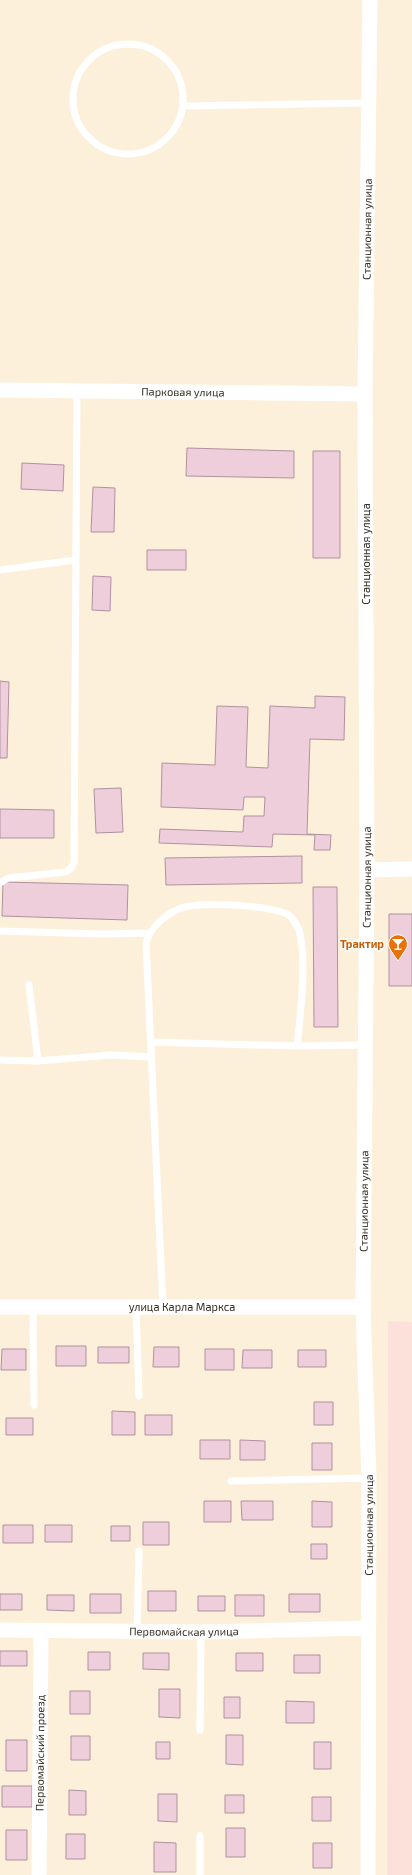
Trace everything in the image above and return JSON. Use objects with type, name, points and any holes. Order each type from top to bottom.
[{"type":"street","name":"Станционная улица","points":[[368,1875],[369,1478],[363,1307],[367,870],[365,394],[370,0]]},
{"type":"street","name":"Парковая улица","points":[[0,390],[365,394]]},
{"type":"street","points":[[367,870],[412,869]]},
{"type":"street","name":"улица Карла Маркса","points":[[0,1307],[363,1307]]},
{"type":"street","name":"Первомайская улица","points":[[0,1630],[201,1632],[368,1628]]},
{"type":"street","name":"Первомайский проезд","points":[[39,1875],[41,1631]]},
{"type":"lane","points":[[114,45],[141,45],[165,57],[180,79],[183,106],[174,131],[154,148],[128,155],[102,148],[82,131],[72,106],[76,79],[91,57],[114,45]]},
{"type":"lane","points":[[183,106],[369,103]]},
{"type":"lane","points":[[0,883],[8,878],[66,872],[74,863],[78,391]]},
{"type":"lane","points":[[0,570],[76,560]]},
{"type":"lane","points":[[163,1307],[146,943],[149,933],[160,922],[178,910],[192,906],[242,906],[274,909],[289,915],[298,928],[302,944],[301,1006],[297,1046]]},
{"type":"lane","points":[[0,931],[102,934],[149,933]]},
{"type":"lane","points":[[29,985],[38,1061]]},
{"type":"lane","points":[[151,1042],[297,1046],[365,1044]]},
{"type":"lane","points":[[0,1060],[38,1061],[111,1055],[151,1057]]},
{"type":"lane","points":[[33,1307],[34,1405]]},
{"type":"lane","points":[[136,1307],[138,1396]]},
{"type":"lane","points":[[232,1480],[369,1478]]},
{"type":"lane","points":[[137,1631],[139,1551]]},
{"type":"lane","points":[[200,1730],[201,1632]]},
{"type":"lane","points":[[200,1836],[200,1875]]},
{"type":"shaded area","points":[[388,1321],[412,1322],[412,1875],[387,1875]]},
{"type":"building","points":[[187,448],[294,451],[294,478],[186,476]]},
{"type":"building","points":[[313,451],[340,451],[340,558],[313,558]]},
{"type":"building","points":[[22,463],[64,465],[63,491],[21,489]]},
{"type":"building","points":[[93,487],[115,488],[114,532],[91,532]]},
{"type":"building","points":[[147,550],[186,550],[186,570],[147,570]]},
{"type":"building","points":[[93,576],[111,577],[110,611],[92,610]]},
{"type":"building","points":[[0,681],[9,682],[7,758],[0,758]]},
{"type":"building","points":[[315,696],[345,697],[344,740],[310,739],[307,834],[331,835],[330,850],[314,850],[315,835],[273,834],[272,847],[159,843],[160,829],[243,832],[244,816],[264,816],[265,797],[244,797],[243,810],[161,807],[162,763],[215,765],[217,706],[248,707],[246,767],[268,768],[270,706],[315,708]]},
{"type":"building","points":[[121,788],[123,832],[96,833],[94,789]]},
{"type":"building","points":[[0,809],[54,810],[54,838],[0,838]]},
{"type":"building","points":[[302,856],[302,883],[166,885],[165,858]]},
{"type":"building","points":[[3,882],[128,885],[127,920],[2,916]]},
{"type":"building","points":[[313,887],[337,887],[338,1027],[314,1027]]},
{"type":"building","points":[[389,914],[412,914],[412,986],[389,986]]},
{"type":"building","points":[[56,1346],[86,1346],[86,1366],[56,1366]]},
{"type":"building","points":[[98,1347],[129,1347],[129,1363],[98,1363]]},
{"type":"building","points":[[154,1347],[179,1347],[179,1367],[153,1367]]},
{"type":"building","points":[[2,1349],[26,1349],[26,1370],[1,1370]]},
{"type":"building","points":[[205,1349],[234,1349],[234,1370],[205,1370]]},
{"type":"building","points":[[243,1350],[272,1350],[272,1368],[242,1368]]},
{"type":"building","points":[[298,1350],[326,1350],[326,1367],[298,1367]]},
{"type":"building","points":[[314,1402],[333,1402],[333,1425],[314,1425]]},
{"type":"building","points":[[112,1411],[135,1412],[135,1435],[112,1435]]},
{"type":"building","points":[[145,1415],[172,1415],[172,1435],[145,1435]]},
{"type":"building","points":[[6,1418],[33,1418],[33,1435],[6,1435]]},
{"type":"building","points":[[200,1440],[230,1440],[230,1459],[200,1459]]},
{"type":"building","points":[[240,1440],[265,1441],[265,1460],[240,1460]]},
{"type":"building","points":[[312,1443],[332,1443],[332,1470],[312,1470]]},
{"type":"building","points":[[204,1501],[231,1501],[231,1522],[204,1522]]},
{"type":"building","points":[[241,1501],[273,1501],[273,1520],[242,1520]]},
{"type":"building","points":[[312,1501],[332,1502],[332,1527],[312,1527]]},
{"type":"building","points":[[143,1522],[169,1522],[169,1545],[143,1545]]},
{"type":"building","points":[[3,1525],[33,1525],[33,1543],[3,1543]]},
{"type":"building","points":[[45,1525],[72,1525],[72,1542],[45,1542]]},
{"type":"building","points":[[111,1526],[130,1526],[130,1541],[111,1541]]},
{"type":"building","points":[[311,1544],[327,1544],[327,1559],[311,1559]]},
{"type":"building","points":[[148,1591],[176,1591],[176,1611],[148,1611]]},
{"type":"building","points":[[0,1594],[22,1594],[22,1610],[0,1610]]},
{"type":"building","points":[[90,1594],[121,1594],[121,1613],[90,1613]]},
{"type":"building","points":[[289,1594],[320,1594],[320,1612],[289,1612]]},
{"type":"building","points":[[47,1595],[74,1595],[74,1611],[47,1610]]},
{"type":"building","points":[[235,1595],[264,1595],[264,1616],[235,1616]]},
{"type":"building","points":[[198,1596],[225,1596],[225,1611],[198,1611]]},
{"type":"building","points":[[0,1651],[27,1651],[27,1666],[0,1666]]},
{"type":"building","points":[[88,1652],[110,1652],[110,1670],[88,1670]]},
{"type":"building","points":[[143,1653],[169,1653],[169,1670],[143,1669]]},
{"type":"building","points":[[236,1653],[263,1653],[263,1671],[236,1671]]},
{"type":"building","points":[[294,1655],[320,1655],[320,1673],[294,1673]]},
{"type":"building","points":[[159,1689],[180,1689],[180,1718],[159,1717]]},
{"type":"building","points":[[70,1691],[90,1691],[90,1714],[70,1714]]},
{"type":"building","points":[[224,1697],[240,1697],[240,1718],[224,1718]]},
{"type":"building","points":[[286,1701],[314,1702],[314,1723],[286,1723]]},
{"type":"building","points":[[226,1735],[243,1735],[243,1765],[226,1764]]},
{"type":"building","points":[[71,1736],[90,1736],[90,1760],[71,1760]]},
{"type":"building","points":[[6,1740],[27,1740],[27,1771],[6,1771]]},
{"type":"building","points":[[156,1742],[170,1742],[170,1759],[156,1759]]},
{"type":"building","points":[[314,1742],[331,1742],[331,1769],[314,1769]]},
{"type":"building","points":[[2,1786],[32,1786],[32,1807],[2,1807]]},
{"type":"building","points":[[69,1790],[86,1791],[86,1815],[69,1815]]},
{"type":"building","points":[[158,1794],[177,1794],[177,1822],[158,1821]]},
{"type":"building","points":[[225,1795],[244,1795],[244,1813],[225,1813]]},
{"type":"building","points":[[312,1797],[331,1797],[331,1821],[312,1821]]},
{"type":"building","points":[[226,1828],[245,1828],[245,1857],[226,1857]]},
{"type":"building","points":[[6,1830],[27,1830],[27,1860],[6,1860]]},
{"type":"building","points":[[66,1834],[85,1834],[85,1859],[66,1859]]},
{"type":"building","points":[[154,1842],[176,1843],[176,1872],[154,1872]]},
{"type":"building","points":[[313,1843],[332,1843],[332,1868],[313,1868]]},
{"type":"place","name":"Трактир","points":[[398,961]]}]
